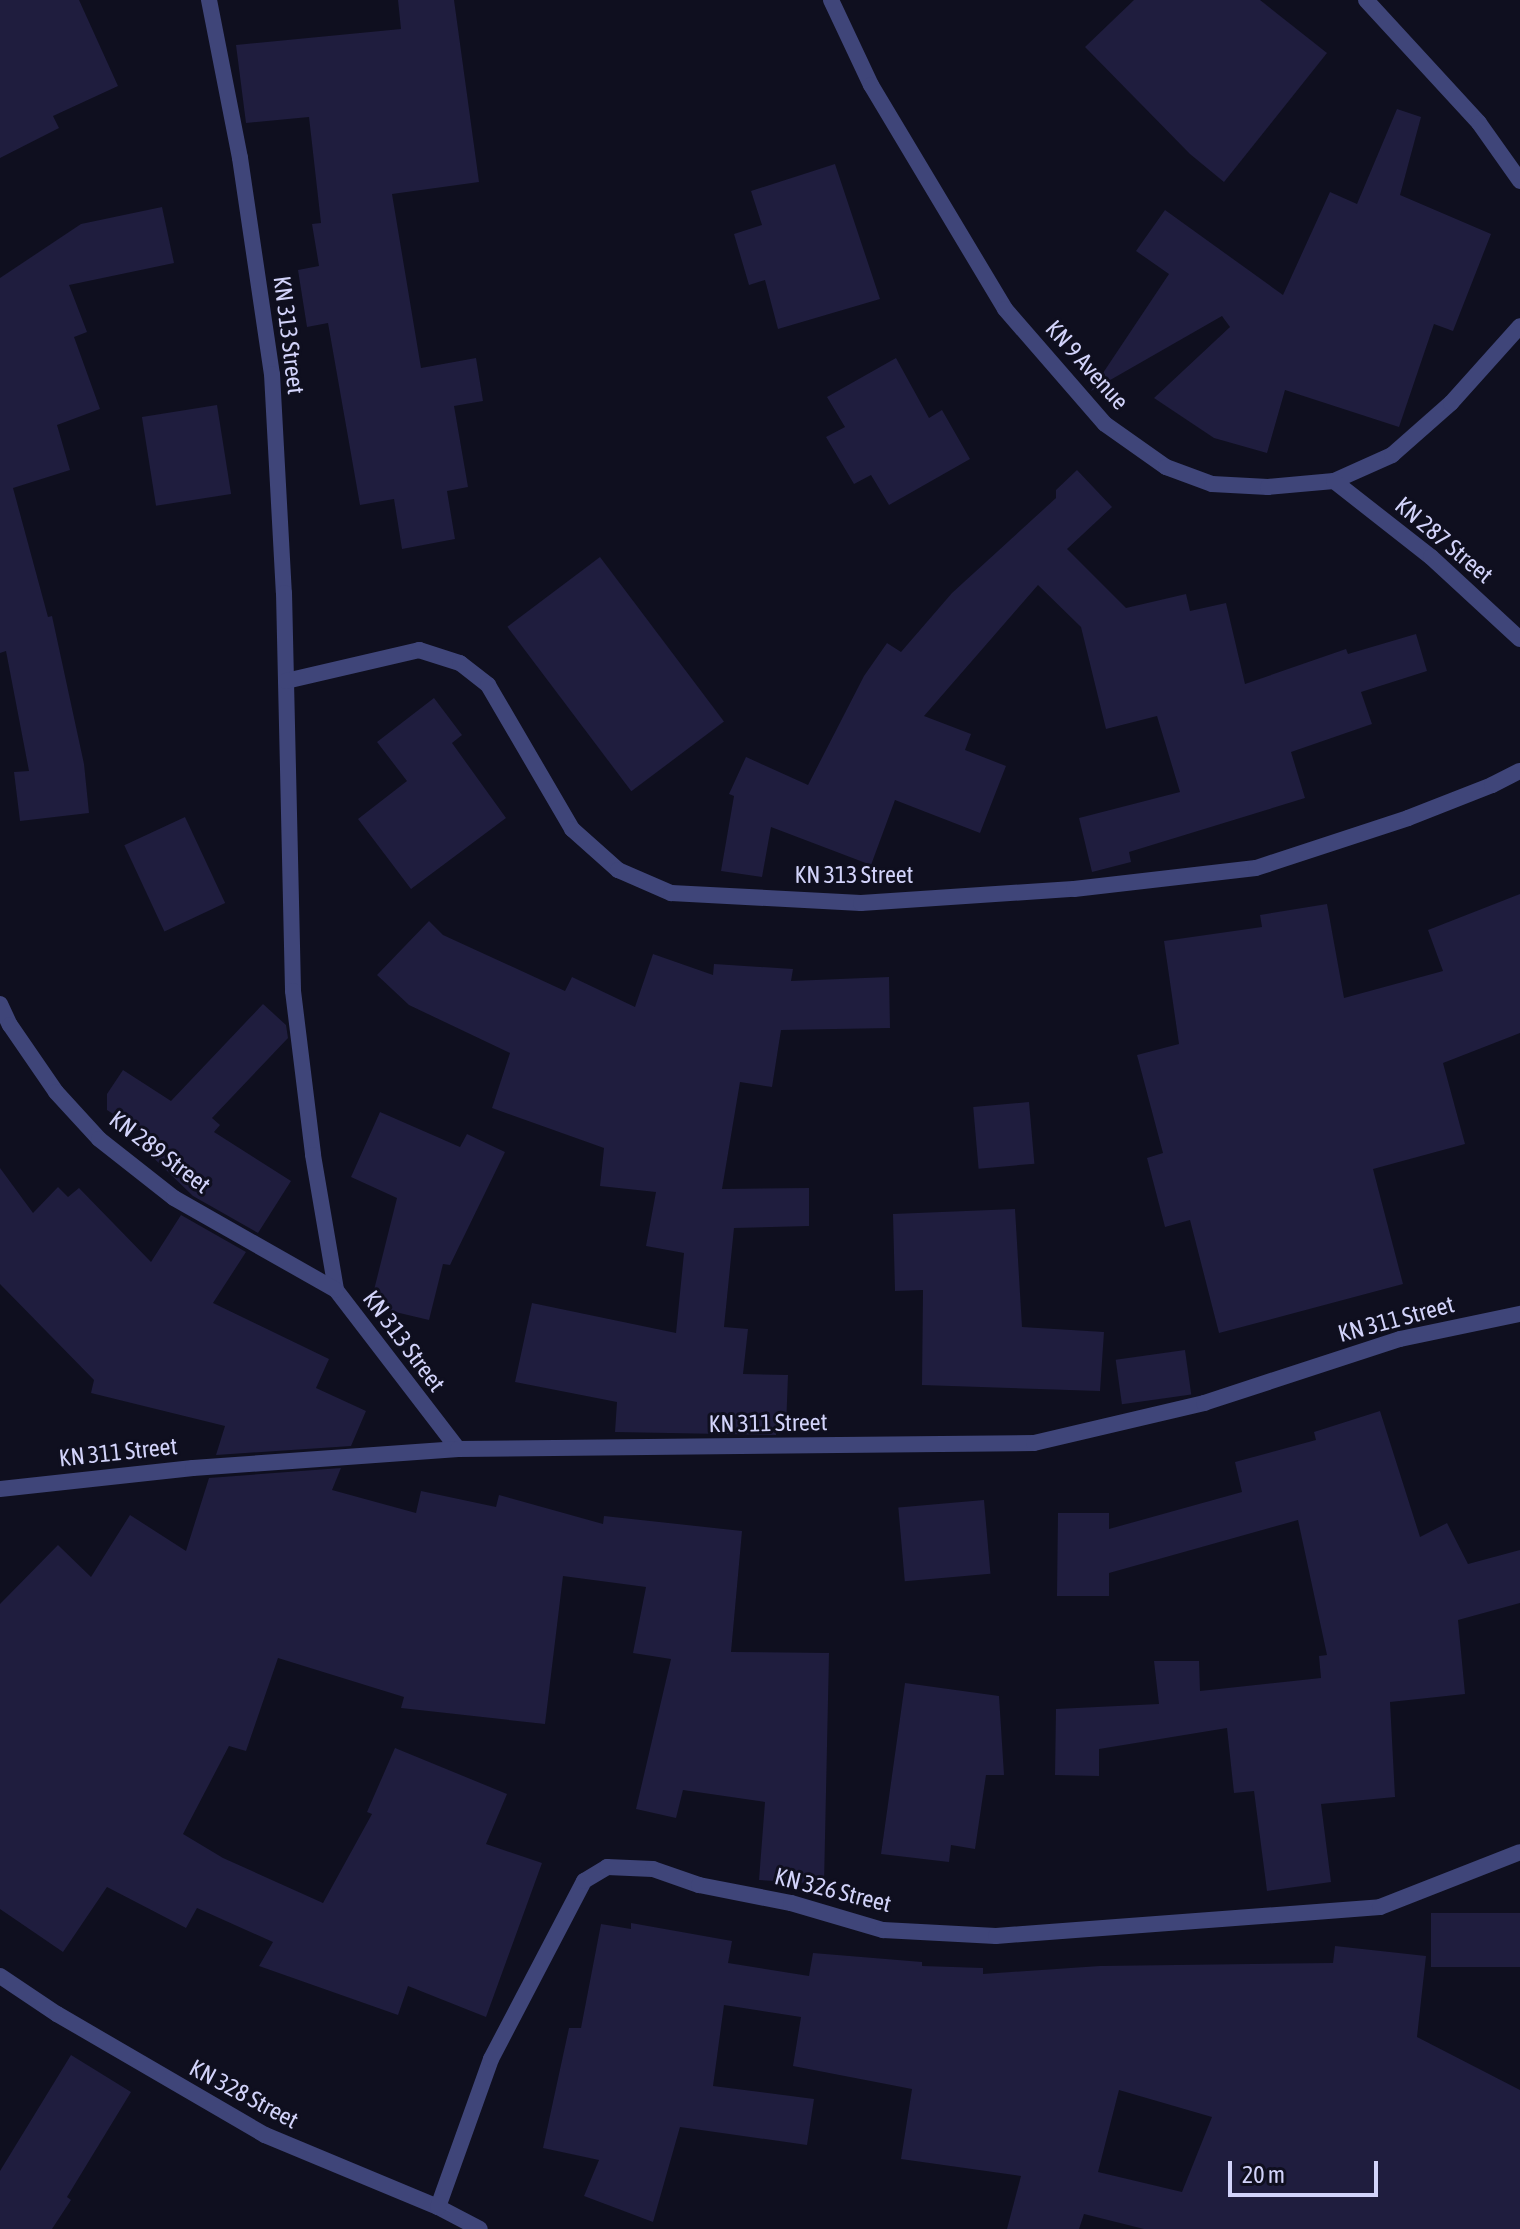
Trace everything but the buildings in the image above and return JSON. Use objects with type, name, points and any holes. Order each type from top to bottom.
[{"type":"street","name":"KN 313 Street","points":[[209,0],[240,158],[272,374],[286,681],[293,991],[313,1155],[336,1290],[458,1449]]},
{"type":"street","name":"KN 9 Avenue","points":[[831,0],[871,85],[1005,309],[1105,424],[1166,467],[1212,484],[1268,487],[1334,481],[1392,455],[1451,403],[1520,326]]},
{"type":"street","points":[[1366,0],[1479,123],[1520,181]]},
{"type":"street","name":"KN 287 Street","points":[[1334,481],[1431,557],[1520,639]]},
{"type":"street","name":"KN 313 Street","points":[[286,681],[419,650],[460,663],[488,685],[572,829],[618,870],[671,893],[861,903],[1074,889],[1256,868],[1408,818],[1520,771]]},
{"type":"street","name":"KN 289 Street","points":[[0,1004],[10,1025],[56,1092],[99,1139],[174,1198],[336,1290]]},
{"type":"street","name":"KN 311 Street","points":[[0,1489],[193,1468],[458,1449],[1034,1443],[1204,1403],[1400,1339],[1520,1314]]},
{"type":"street","name":"KN 326 Street","points":[[438,2207],[491,2059],[584,1881],[607,1867],[653,1869],[699,1885],[791,1903],[883,1930],[996,1936],[1380,1907],[1520,1852]]},
{"type":"street","name":"KN 328 Street","points":[[0,1976],[57,2014],[265,2135],[438,2207],[480,2229]]}]
